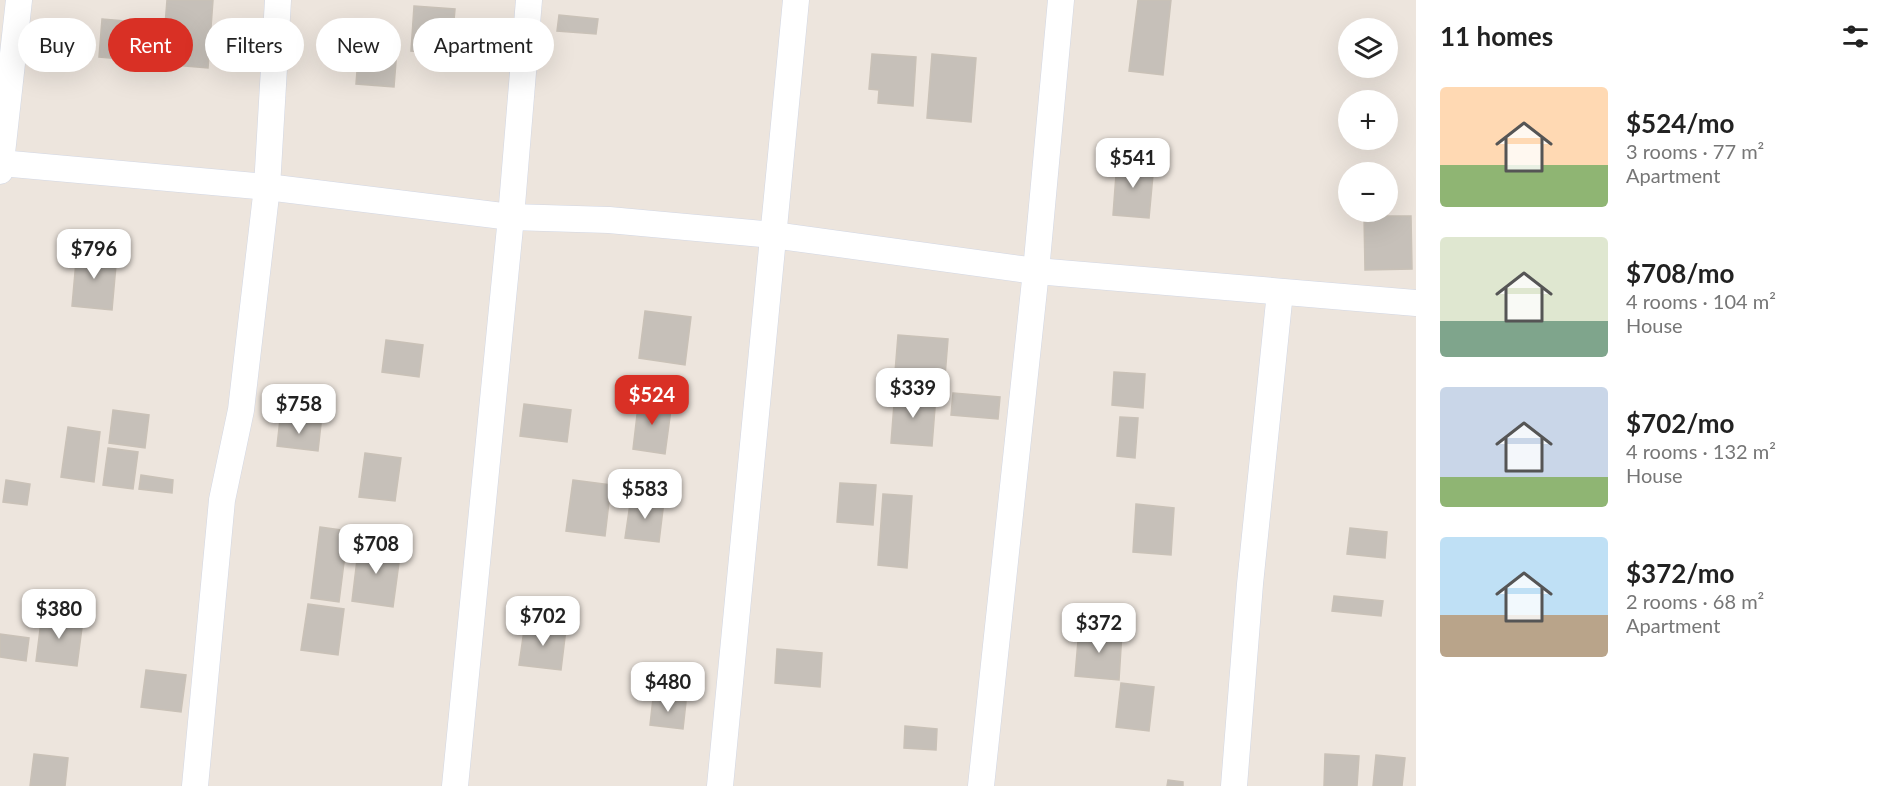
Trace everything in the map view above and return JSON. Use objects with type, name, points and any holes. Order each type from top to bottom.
[{"type":"street","points":[[19,0],[0,166],[267,187],[511,217],[609,220],[773,235],[1036,271],[1416,303]]},
{"type":"street","points":[[195,786],[222,500],[241,410],[267,187],[278,0]]},
{"type":"street","points":[[455,786],[511,217],[529,0]]},
{"type":"street","points":[[720,786],[796,0]]},
{"type":"street","points":[[981,786],[1036,271],[1061,0]]},
{"type":"street","points":[[1234,786],[1251,572],[1280,292]]},
{"type":"building","points":[[167,0],[213,0],[212,18],[205,18],[205,68],[193,67],[193,18],[166,18]]},
{"type":"building","points":[[1138,0],[1171,0],[1163,75],[1129,71]]},
{"type":"building","points":[[414,6],[455,9],[454,18],[413,18]]},
{"type":"building","points":[[559,15],[598,19],[596,34],[557,31]]},
{"type":"building","points":[[102,19],[108,20],[108,58],[99,57]]},
{"type":"building","points":[[413,21],[413,51],[411,51]]},
{"type":"building","points":[[872,54],[916,57],[913,106],[878,103],[879,90],[869,89]]},
{"type":"building","points":[[932,54],[976,58],[971,122],[927,118]]},
{"type":"building","points":[[357,72],[395,72],[394,87],[356,84]]},
{"type":"building","points":[[1117,161],[1154,164],[1149,218],[1113,215]]},
{"type":"building","points":[[1398,216],[1411,216],[1412,269],[1365,270],[1364,222],[1398,222]]},
{"type":"building","points":[[77,250],[117,254],[112,310],[72,306]]},
{"type":"building","points":[[645,311],[691,317],[685,365],[639,358]]},
{"type":"building","points":[[898,335],[948,339],[944,389],[894,385]]},
{"type":"building","points":[[386,340],[423,345],[419,377],[382,372]]},
{"type":"building","points":[[1114,372],[1145,374],[1143,408],[1112,405]]},
{"type":"building","points":[[895,391],[936,395],[932,446],[891,443]]},
{"type":"building","points":[[953,393],[1000,397],[998,419],[951,415]]},
{"type":"building","points":[[639,398],[672,402],[665,454],[633,449]]},
{"type":"building","points":[[524,404],[571,410],[567,442],[520,436]]},
{"type":"building","points":[[113,410],[149,415],[145,448],[109,443]]},
{"type":"building","points":[[1120,417],[1138,418],[1135,458],[1117,456]]},
{"type":"building","points":[[280,419],[321,424],[318,451],[277,446]]},
{"type":"building","points":[[68,427],[100,432],[94,482],[61,477]]},
{"type":"building","points":[[108,448],[138,452],[133,489],[103,485]]},
{"type":"building","points":[[365,453],[401,458],[395,501],[359,497]]},
{"type":"building","points":[[141,475],[173,480],[172,493],[139,489]]},
{"type":"building","points":[[6,480],[30,484],[27,505],[3,502]]},
{"type":"building","points":[[573,480],[611,485],[605,536],[566,531]]},
{"type":"building","points":[[840,483],[876,485],[873,525],[837,522]]},
{"type":"building","points":[[883,494],[912,496],[907,568],[878,565]]},
{"type":"building","points":[[631,497],[664,501],[659,542],[625,538]]},
{"type":"building","points":[[1136,504],[1174,508],[1171,555],[1133,552]]},
{"type":"building","points":[[320,527],[348,531],[339,602],[311,598]]},
{"type":"building","points":[[1350,528],[1387,532],[1385,558],[1347,554]]},
{"type":"building","points":[[359,543],[401,548],[393,607],[352,601]]},
{"type":"building","points":[[1334,596],[1383,601],[1381,616],[1332,611]]},
{"type":"building","points":[[308,604],[344,609],[338,655],[301,650]]},
{"type":"building","points":[[42,614],[83,620],[77,666],[36,661]]},
{"type":"building","points":[[525,623],[566,629],[561,670],[519,665]]},
{"type":"building","points":[[1079,629],[1122,632],[1119,680],[1075,676]]},
{"type":"building","points":[[0,634],[29,638],[26,661],[0,657]]},
{"type":"building","points":[[777,649],[822,653],[820,687],[775,683]]},
{"type":"building","points":[[146,670],[186,675],[181,712],[141,707]]},
{"type":"building","points":[[1121,683],[1154,687],[1149,731],[1116,727]]},
{"type":"building","points":[[653,698],[686,702],[683,729],[650,725]]},
{"type":"building","points":[[905,726],[937,729],[936,750],[904,748]]},
{"type":"building","points":[[34,754],[68,758],[65,786],[30,786]]},
{"type":"building","points":[[1325,754],[1359,756],[1357,786],[1324,786]]},
{"type":"building","points":[[1376,755],[1405,758],[1402,786],[1373,786]]},
{"type":"building","points":[[1168,780],[1183,782],[1183,786],[1167,786]]}]
